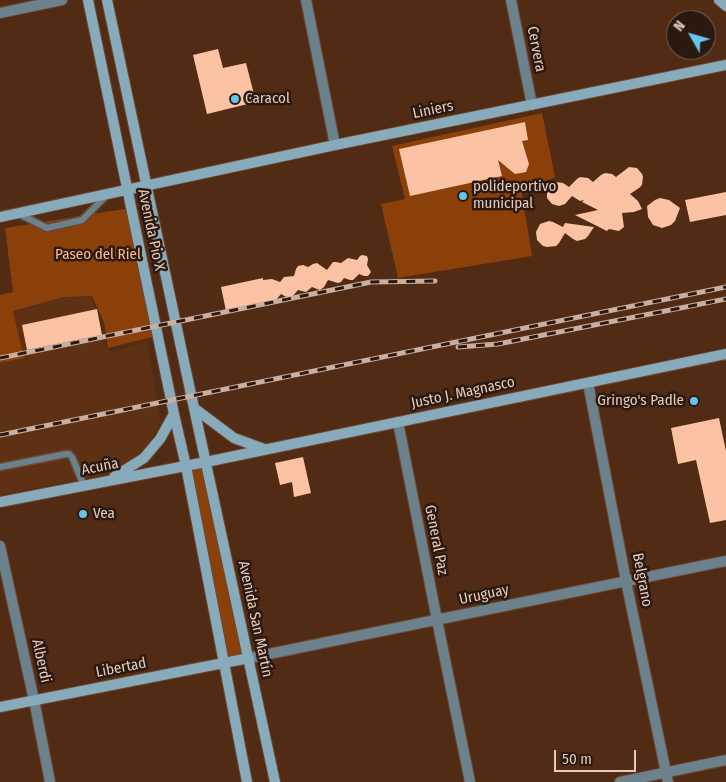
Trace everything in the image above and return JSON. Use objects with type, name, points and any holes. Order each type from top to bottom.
[{"type":"main road","name":"Avenida Pio X","points":[[88,0],[186,466]]},
{"type":"main road","name":"Avenida Pio X","points":[[107,0],[206,462]]},
{"type":"main road","points":[[719,0],[726,6]]},
{"type":"main road","name":"Liniers","points":[[0,217],[335,145],[726,65]]},
{"type":"main road","name":"Justo J. Magnasco","points":[[206,462],[726,354]]},
{"type":"main road","points":[[194,408],[234,438],[265,450]]},
{"type":"main road","points":[[108,481],[144,458],[160,439],[174,414]]},
{"type":"main road","name":"Acuña","points":[[0,502],[206,462]]},
{"type":"main road","name":"Avenida San Martín","points":[[206,462],[275,782]]},
{"type":"main road","points":[[186,466],[247,782]]},
{"type":"main road","name":"Libertad","points":[[0,707],[249,658]]},
{"type":"street","points":[[0,13],[62,0]]},
{"type":"street","points":[[306,0],[335,145]]},
{"type":"street","name":"Cervera","points":[[511,0],[532,104]]},
{"type":"street","name":"Belgrano","points":[[588,383],[626,581],[667,777]]},
{"type":"street","name":"General Paz","points":[[398,422],[470,782]]},
{"type":"street","name":"Alberdi","points":[[0,546],[50,782]]},
{"type":"street","name":"Uruguay","points":[[249,658],[726,561]]},
{"type":"street","points":[[620,782],[667,777],[726,760]]},
{"type":"lane","points":[[18,213],[47,228],[82,220],[107,194]]},
{"type":"lane","points":[[0,467],[69,454],[84,486]]},
{"type":"shaded area","points":[[92,296],[104,344],[112,352],[147,341],[161,421],[153,437],[140,454],[108,474],[0,495],[0,363],[24,358],[13,311],[64,297]]},
{"type":"green space","name":"polideportivo municipal","points":[[542,113],[555,177],[522,194],[532,256],[398,278],[381,204],[405,199],[392,146]]},
{"type":"green space","name":"Paseo del Riel","points":[[131,208],[157,336],[108,348],[104,322],[92,296],[64,297],[13,311],[24,358],[0,363],[0,295],[13,292],[5,228]]},
{"type":"green space","points":[[206,462],[249,658],[224,663],[186,466]]},
{"type":"building","points":[[218,49],[223,68],[246,63],[256,102],[207,114],[193,55]]},
{"type":"building","points":[[525,122],[528,140],[522,141],[529,164],[526,172],[515,174],[498,160],[502,176],[410,196],[399,149]]},
{"type":"building","points":[[629,167],[637,168],[643,177],[642,185],[630,194],[638,201],[642,209],[622,213],[624,227],[619,231],[609,229],[607,231],[575,215],[598,210],[582,202],[584,200],[580,201],[572,196],[565,204],[559,206],[552,204],[547,198],[547,190],[556,182],[563,183],[569,187],[580,177],[588,178],[593,182],[605,173],[616,177]]},
{"type":"building","points":[[726,192],[726,215],[690,222],[685,200]]},
{"type":"building","points":[[660,198],[669,200],[680,208],[675,221],[671,225],[662,228],[653,225],[648,217],[647,206]]},
{"type":"building","points":[[549,221],[563,227],[565,223],[594,227],[585,239],[577,241],[565,233],[556,246],[547,247],[537,240],[536,232],[540,224]]},
{"type":"building","points":[[362,255],[367,256],[368,259],[367,265],[371,272],[368,276],[359,274],[353,280],[344,278],[338,283],[328,280],[320,290],[312,287],[306,292],[298,290],[291,298],[281,294],[275,301],[226,311],[221,287],[263,278],[263,280],[272,279],[280,282],[284,277],[294,276],[298,266],[308,267],[317,263],[327,270],[333,262],[341,263],[348,258],[357,260]]},
{"type":"building","points":[[97,309],[102,335],[27,350],[22,325]]},
{"type":"building","points":[[719,418],[726,451],[726,520],[710,523],[696,460],[678,464],[671,428]]},
{"type":"building","points":[[303,457],[311,493],[294,497],[292,482],[280,485],[275,463]]},
{"type":"railway","points":[[0,358],[371,282],[435,281]]},
{"type":"railway","points":[[0,435],[726,287]]},
{"type":"railway","points":[[458,347],[498,344],[726,299]]},
{"type":"place","name":"Caracol","points":[[235,99]]},
{"type":"place","name":"polideportivo municipal","points":[[463,196]]},
{"type":"place","name":"Gringo's Padle","points":[[694,401]]},
{"type":"place","name":"Vea","points":[[83,514]]}]
